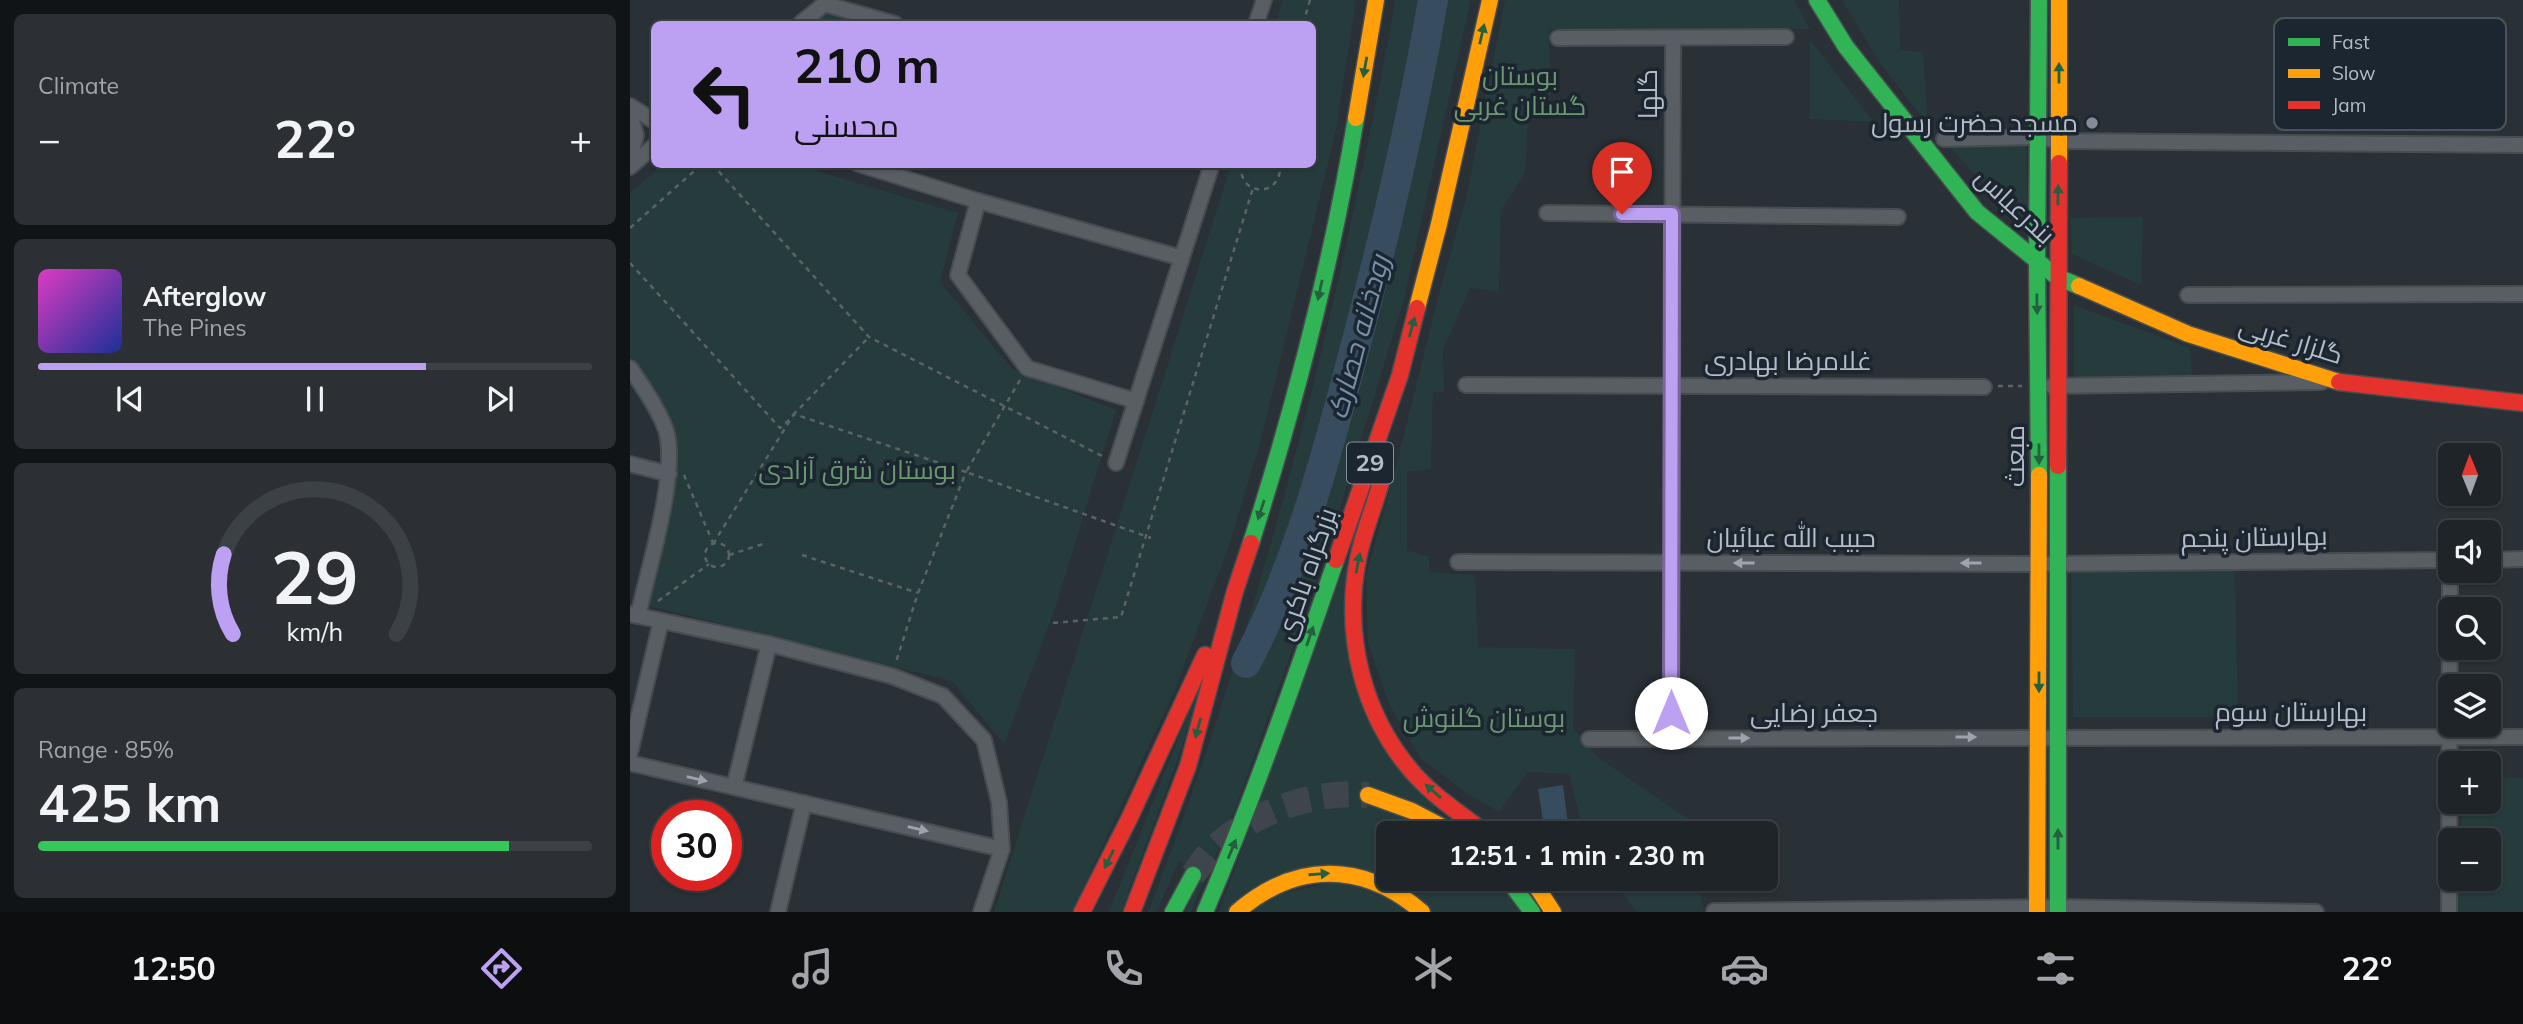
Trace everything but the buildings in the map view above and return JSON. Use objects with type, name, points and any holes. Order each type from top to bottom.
[{"type":"main road","points":[[1132,912],[1188,766],[1235,591],[1281,449],[1350,154],[1376,0]]},
{"type":"main road","name":"بزرگراه باکری","points":[[1205,912],[1234,844],[1288,700],[1400,375],[1439,224],[1490,0]]},
{"type":"main road","name":"بندرعباس","points":[[1817,0],[1846,47],[1969,202],[2037,262],[2057,276]]},
{"type":"main road","name":"مبعث","points":[[2037,910],[2039,0]]},
{"type":"main road","name":"مبعث","points":[[2058,910],[2059,0]]},
{"type":"main road","name":"گلزار غربی","points":[[2057,276],[2188,334],[2337,382],[2523,403]]},
{"type":"main road","points":[[1400,375],[1381,482],[1358,559],[1353,595],[1354,638],[1358,663],[1371,705],[1396,751],[1431,791],[1470,821]]},
{"type":"main road","points":[[1082,912],[1235,591]]},
{"type":"main road","points":[[1117,878],[1170,732]]},
{"type":"main road","points":[[1368,794],[1401,805],[1435,821]]},
{"type":"main road","points":[[1237,912],[1272,885],[1290,878],[1324,873],[1371,879],[1397,891],[1422,912]]},
{"type":"main road","points":[[1173,912],[1193,875]]},
{"type":"main road","points":[[1517,891],[1532,912]]},
{"type":"main road","points":[[1539,891],[1553,912]]},
{"type":"street","points":[[1257,21],[1264,0]]},
{"type":"street","points":[[804,21],[827,2],[886,21]]},
{"type":"street","points":[[1558,38],[1786,37]]},
{"type":"street","name":"گلها","points":[[1671,739],[1673,38]]},
{"type":"street","points":[[630,106],[651,119]]},
{"type":"street","points":[[630,114],[636,135],[630,159]]},
{"type":"street","points":[[1944,139],[2039,137],[2059,141],[2523,145]]},
{"type":"street","points":[[630,167],[651,149]]},
{"type":"street","points":[[871,168],[1182,258]]},
{"type":"street","points":[[1116,463],[1211,168]]},
{"type":"street","points":[[978,201],[958,275],[1027,368],[1136,401]]},
{"type":"street","points":[[1547,213],[1898,217]]},
{"type":"street","points":[[2188,295],[2523,294]]},
{"type":"street","points":[[630,368],[652,402],[667,433],[676,472],[634,615],[769,644],[892,676],[943,696],[984,740],[999,802],[1002,849],[981,912]]},
{"type":"street","points":[[2039,386],[2337,382]]},
{"type":"street","name":"غلامرضا بهادری","points":[[1466,385],[1984,387]]},
{"type":"street","points":[[630,464],[676,472]]},
{"type":"street","points":[[2501,559],[2523,559]]},
{"type":"street","name":"بهارستان پنجم","points":[[2039,564],[2438,560]]},
{"type":"street","name":"حبیب الله عبائیان","points":[[1458,562],[2039,564]]},
{"type":"street","points":[[2449,674],[2450,583]]},
{"type":"street","points":[[630,752],[660,621]]},
{"type":"street","points":[[734,787],[769,644]]},
{"type":"street","name":"بهارستان سوم","points":[[2059,737],[2438,737]]},
{"type":"street","name":"جعفر رضایی","points":[[1589,739],[2059,737]]},
{"type":"street","points":[[2449,737],[2449,912]]},
{"type":"street","name":"بهارستان سوم","points":[[2501,737],[2523,737]]},
{"type":"street","points":[[630,763],[1002,849]]},
{"type":"street","points":[[778,912],[804,803]]},
{"type":"street","points":[[1714,911],[2316,912]]},
{"type":"path","points":[[1304,21],[1310,0]]},
{"type":"path","points":[[630,228],[698,168]]},
{"type":"path","points":[[716,168],[869,337],[1116,463]]},
{"type":"path","points":[[1242,168],[1243,180],[1259,190],[1272,186],[1279,176],[1280,168]]},
{"type":"path","points":[[1053,623],[1121,617],[1253,188]]},
{"type":"path","points":[[630,263],[780,428],[869,337]]},
{"type":"path","points":[[892,676],[918,593],[965,472],[1027,368]]},
{"type":"path","points":[[1984,387],[2039,386]]},
{"type":"path","points":[[794,414],[1151,538]]},
{"type":"path","points":[[709,564],[705,553],[794,414]]},
{"type":"path","points":[[676,472],[713,544]]},
{"type":"path","points":[[634,615],[709,564],[720,567],[727,563],[729,555],[724,545],[713,544]]},
{"type":"path","points":[[729,555],[763,544]]},
{"type":"path","points":[[802,555],[918,593]]},
{"type":"green space","points":[[1283,0],[1356,0],[1336,130],[1261,440],[1229,546],[1174,692],[1072,912],[994,912],[1230,168],[1316,168],[1316,21],[1276,21]]},
{"type":"green space","points":[[1395,0],[1471,0],[1403,303],[1323,563],[1236,807],[1191,912],[1185,912],[1204,873],[1179,861],[1157,912],[1148,912],[1180,827],[1237,656],[1288,482],[1352,218]]},
{"type":"green space","name":"بوستان گلنوش","points":[[1505,0],[1794,0],[1810,29],[1549,29],[1551,116],[1528,121],[1525,173],[1501,210],[1499,292],[1470,288],[1443,349],[1444,393],[1433,392],[1431,469],[1407,472],[1407,550],[1429,557],[1429,572],[1475,575],[1478,647],[1575,649],[1573,728],[1599,758],[1691,821],[1581,821],[1569,774],[1528,772],[1499,812],[1471,796],[1420,758],[1389,704],[1368,644],[1366,576],[1466,199]]},
{"type":"green space","points":[[1842,0],[1899,0],[1900,50],[1923,53],[1928,125],[1880,63]]},
{"type":"green space","points":[[823,12],[848,21],[812,21]]},
{"type":"green space","points":[[1810,40],[1874,122],[1810,119]]},
{"type":"green space","points":[[2026,144],[2029,227],[2021,224],[1950,147]]},
{"type":"green space","name":"بوستان شرق آزادی","points":[[659,168],[807,168],[958,213],[940,282],[1012,369],[1116,410],[1054,612],[1004,744],[952,681],[645,605],[675,473],[658,431],[630,384],[630,193]]},
{"type":"green space","points":[[2143,217],[2141,285],[2072,254],[2070,218]]},
{"type":"green space","points":[[2074,305],[2190,348],[2192,375],[2074,378]]},
{"type":"green space","points":[[1376,481],[1347,642],[1434,803],[1436,821],[1376,821],[1376,881],[1352,868],[1228,912],[1219,912]]},
{"type":"green space","points":[[2071,571],[2235,571],[2238,717],[2073,717]]},
{"type":"green space","points":[[1218,639],[1176,764],[1121,912],[1109,912]]},
{"type":"green space","points":[[2501,777],[2523,778],[2523,912],[2457,912],[2458,891],[2501,891],[2501,828],[2461,828],[2462,814],[2501,814]]},
{"type":"green space","points":[[1346,879],[1414,912],[1245,912],[1263,898]]},
{"type":"green space","points":[[1393,891],[1508,891],[1525,912],[1431,912]]},
{"type":"green space","points":[[1621,891],[1700,891],[1704,912],[1637,912]]},
{"type":"water","points":[[1563,785],[1568,821],[1543,821],[1538,789]]},
{"type":"waterway","name":"رودخانه حصارک","points":[[1246,663],[1294,553],[1330,440],[1396,182],[1433,0]]},
{"type":"tunnel","points":[[1193,875],[1213,849],[1265,814],[1305,800],[1326,796],[1368,795]]},
{"type":"traffic: fast","points":[[1817,0],[1846,47],[1977,212],[2057,277],[2079,286]]},
{"type":"traffic: fast","points":[[2039,0],[2039,475]]},
{"type":"traffic: fast","points":[[1251,543],[1311,332],[1336,225],[1356,118]]},
{"type":"traffic: fast","points":[[2058,466],[2058,912]]},
{"type":"traffic: fast","points":[[1205,912],[1257,781],[1336,560]]},
{"type":"traffic: fast","points":[[1173,912],[1193,875]]},
{"type":"traffic: fast","points":[[1517,891],[1532,912]]},
{"type":"traffic: slow","points":[[1356,118],[1376,0]]},
{"type":"traffic: slow","points":[[1417,308],[1490,0]]},
{"type":"traffic: slow","points":[[2059,0],[2059,163]]},
{"type":"traffic: slow","points":[[2079,286],[2188,334],[2339,382]]},
{"type":"traffic: slow","points":[[2037,912],[2039,475]]},
{"type":"traffic: slow","points":[[1368,795],[1431,821]]},
{"type":"traffic: slow","points":[[1237,912],[1259,895],[1282,883],[1306,876],[1329,874],[1353,876],[1376,883],[1400,895],[1422,912]]},
{"type":"traffic: slow","points":[[1539,891],[1553,912]]},
{"type":"traffic: jam","points":[[2058,466],[2059,163]]},
{"type":"traffic: jam","points":[[1336,560],[1400,375],[1417,308]]},
{"type":"traffic: jam","points":[[2339,382],[2523,403]]},
{"type":"traffic: jam","points":[[1381,482],[1360,549],[1354,588],[1353,617],[1361,674],[1382,728],[1397,752],[1415,775],[1470,821]]},
{"type":"traffic: jam","points":[[1132,912],[1188,766],[1235,591],[1251,543]]},
{"type":"traffic: jam","points":[[1082,912],[1129,819],[1205,655]]},
{"type":"place","name":"مسجد حضرت رسول","points":[[2092,123]]},
{"type":"route","points":[[1622,214],[1672,214],[1671,713]]},
{"type":"park label","name":"بوستان گستان غربی","points":[[1520,91]]}]
